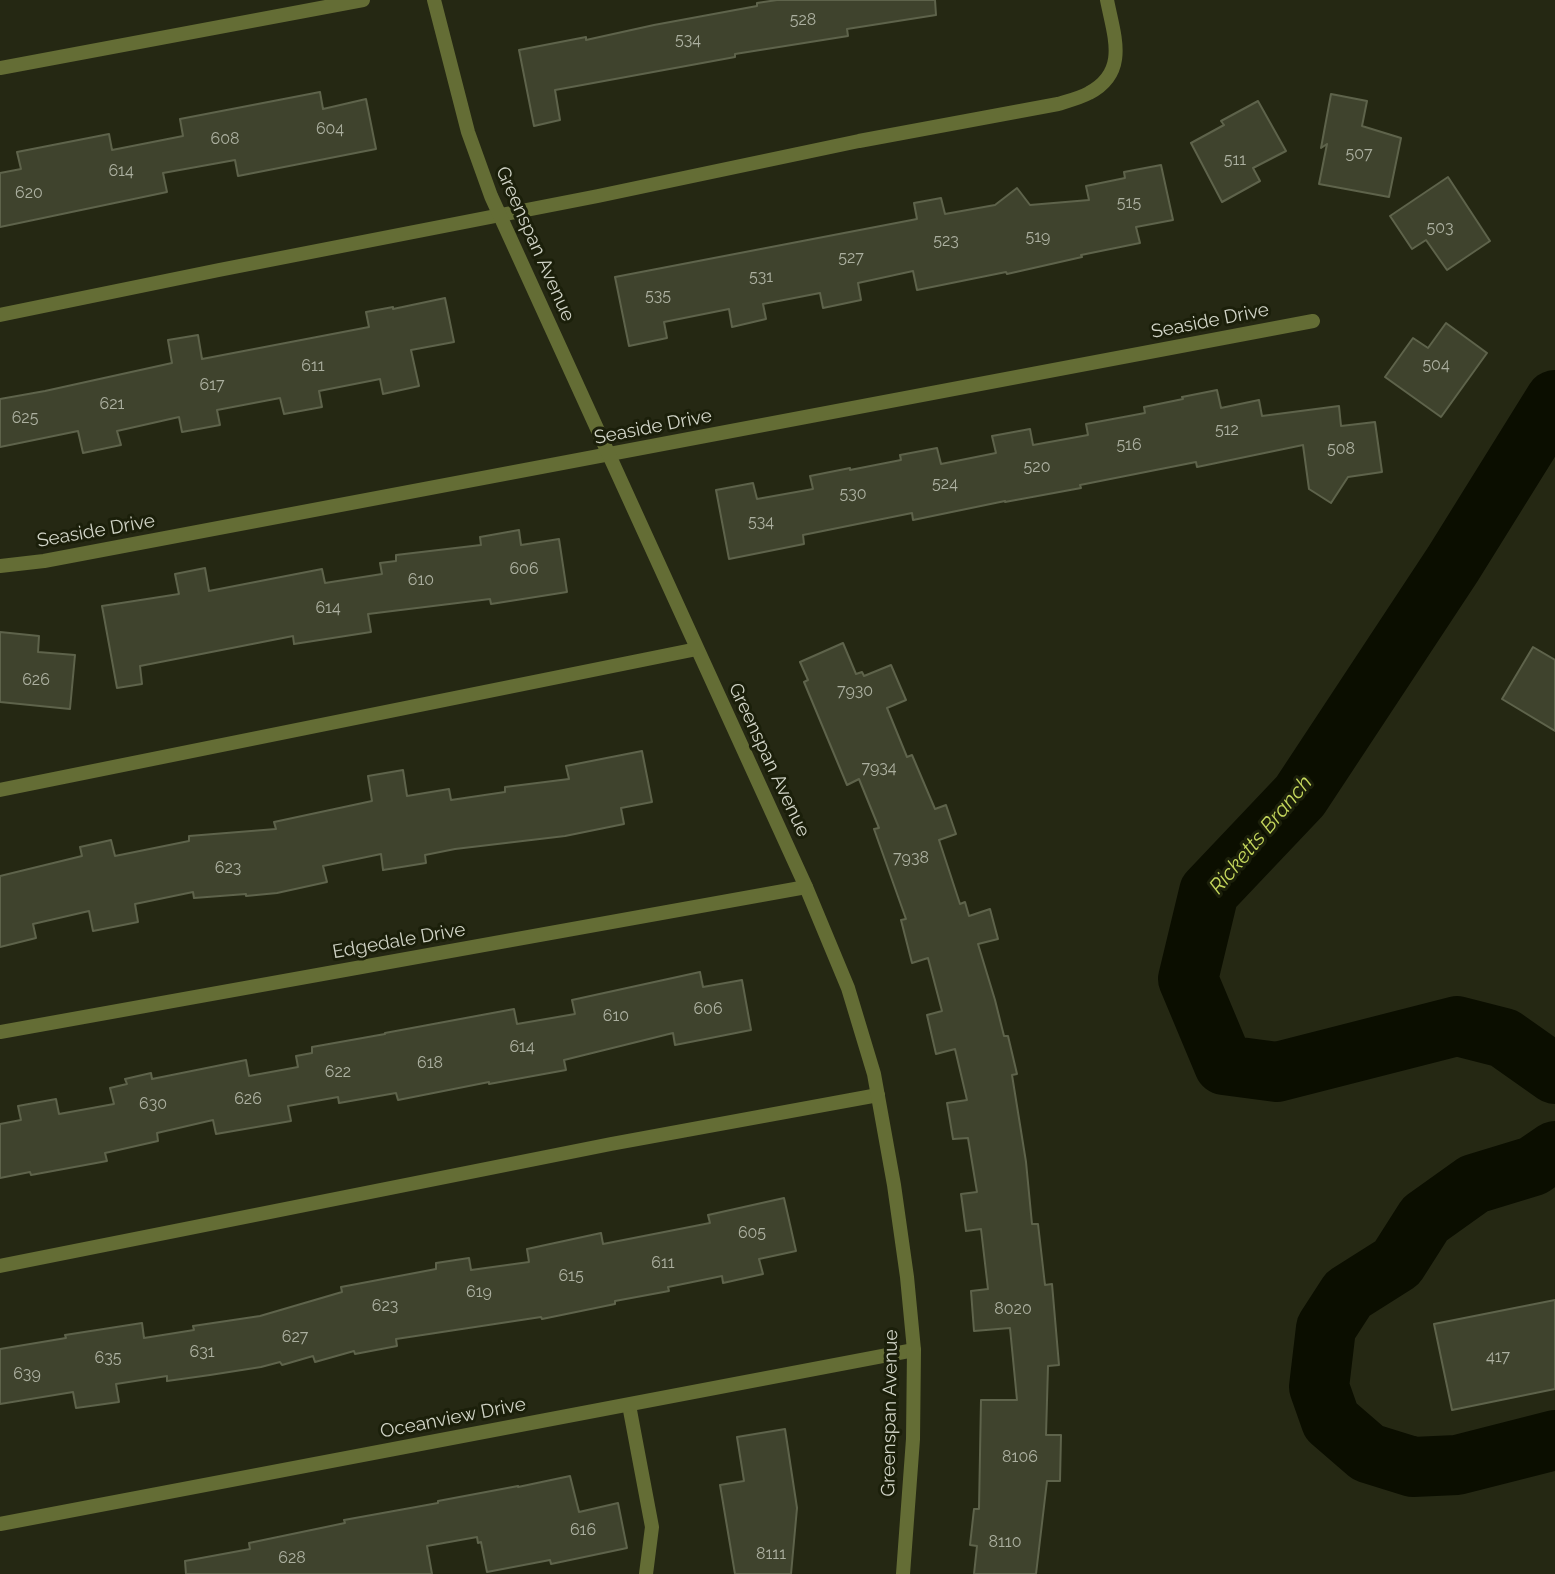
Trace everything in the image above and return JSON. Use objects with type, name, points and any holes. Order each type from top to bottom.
[{"type":"street","points":[[0,68],[363,0]]},
{"type":"street","name":"Greenspan Avenue","points":[[434,0],[468,132],[499,215],[806,887],[848,988],[874,1074],[894,1185],[914,1350],[913,1439],[903,1574]]},
{"type":"street","points":[[0,315],[859,141],[1058,104],[1087,94],[1102,85],[1116,63],[1116,44],[1107,0]]},
{"type":"street","name":"Seaside Drive","points":[[0,566],[44,561],[1313,321]]},
{"type":"street","points":[[0,790],[696,649]]},
{"type":"street","name":"Edgedale Drive","points":[[0,1032],[806,887]]},
{"type":"street","points":[[0,1266],[598,1147],[878,1095]]},
{"type":"street","name":"Oceanview Drive","points":[[0,1524],[914,1350]]},
{"type":"street","points":[[629,1405],[652,1527],[646,1574]]},
{"type":"building","points":[[777,0],[935,0],[936,15],[847,29],[848,36],[735,54],[735,57],[555,90],[560,120],[534,126],[519,50],[586,37],[586,40]]},
{"type":"building","points":[[320,92],[323,109],[366,99],[376,149],[238,176],[235,160],[163,173],[167,192],[0,227],[0,173],[21,169],[17,152],[109,134],[112,150],[183,136],[180,119]]},
{"type":"building","points":[[1331,94],[1367,101],[1362,126],[1401,138],[1389,197],[1319,184],[1327,144],[1321,148]]},
{"type":"building","points":[[1258,101],[1286,151],[1253,168],[1260,181],[1222,202],[1191,143],[1224,125],[1221,121]]},
{"type":"building","points":[[1161,165],[1173,220],[1136,227],[1140,243],[1007,274],[1006,272],[917,290],[913,271],[858,283],[861,300],[823,308],[820,293],[763,304],[766,319],[732,327],[729,309],[664,322],[667,338],[629,346],[615,277],[917,219],[914,203],[941,198],[945,214],[995,205],[1017,188],[1030,205],[1089,200],[1086,186],[1125,178],[1124,172]]},
{"type":"building","points":[[1448,177],[1490,241],[1447,270],[1426,240],[1412,249],[1390,216]]},
{"type":"building","points":[[445,298],[454,342],[411,350],[419,386],[383,394],[380,379],[319,391],[322,407],[284,414],[280,398],[217,410],[220,425],[182,432],[179,417],[117,431],[121,445],[83,453],[78,431],[0,447],[0,399],[172,363],[168,340],[198,335],[202,359],[369,327],[366,312]]},
{"type":"building","points":[[1446,323],[1487,353],[1441,417],[1385,377],[1413,338],[1428,348]]},
{"type":"building","points":[[1217,390],[1221,408],[1259,400],[1262,416],[1339,406],[1341,426],[1375,422],[1382,472],[1348,477],[1331,503],[1309,489],[1303,445],[1197,467],[1196,462],[1080,485],[1081,488],[913,520],[912,513],[803,535],[804,544],[729,559],[716,490],[753,483],[757,499],[813,489],[810,476],[901,460],[900,455],[937,448],[941,464],[996,453],[992,436],[1030,429],[1033,445],[1088,435],[1086,424],[1145,413],[1144,407]]},
{"type":"building","points":[[519,530],[521,545],[559,539],[567,592],[491,604],[490,599],[368,614],[371,632],[294,644],[293,636],[140,666],[142,684],[117,688],[102,606],[179,594],[175,574],[205,568],[209,591],[322,569],[325,583],[382,574],[380,563],[396,561],[396,555],[481,545],[480,537]]},
{"type":"building","points":[[0,632],[39,636],[38,652],[75,655],[70,709],[0,702]]},
{"type":"building","points":[[843,643],[856,674],[862,672],[864,676],[891,665],[906,700],[887,708],[907,757],[912,755],[935,809],[946,805],[956,834],[939,840],[960,904],[965,902],[969,916],[990,909],[998,939],[978,944],[1004,1036],[1008,1036],[1017,1074],[1012,1075],[1026,1162],[1032,1224],[1038,1224],[1045,1285],[1052,1284],[1059,1365],[1048,1366],[1046,1435],[1061,1435],[1060,1481],[1047,1481],[1036,1574],[974,1574],[977,1546],[970,1545],[974,1509],[979,1509],[981,1400],[1017,1400],[1010,1328],[974,1331],[971,1291],[988,1289],[981,1229],[966,1231],[961,1194],[977,1192],[968,1138],[953,1139],[947,1103],[967,1100],[955,1049],[936,1054],[927,1015],[942,1011],[928,958],[912,963],[901,920],[906,919],[874,829],[879,828],[859,779],[847,785],[804,682],[808,680],[800,662]]},
{"type":"building","points":[[1533,647],[1555,660],[1555,731],[1502,699]]},
{"type":"building","points":[[642,751],[652,802],[621,808],[624,824],[565,836],[455,849],[425,855],[426,863],[383,870],[381,854],[323,866],[327,882],[277,893],[194,898],[193,892],[135,904],[138,922],[93,931],[89,911],[33,924],[36,938],[0,947],[0,876],[82,856],[80,847],[111,840],[115,856],[189,841],[189,836],[276,829],[274,822],[372,801],[368,776],[403,770],[407,796],[449,789],[451,800],[505,792],[505,787],[569,779],[566,766]]},
{"type":"building","points":[[700,972],[703,987],[742,980],[751,1030],[675,1045],[673,1033],[564,1060],[566,1070],[398,1100],[396,1093],[339,1103],[338,1097],[288,1106],[291,1121],[216,1134],[213,1120],[157,1133],[158,1141],[105,1153],[107,1161],[0,1178],[0,1124],[21,1120],[18,1106],[56,1099],[59,1114],[114,1104],[110,1088],[127,1084],[125,1079],[151,1073],[152,1079],[246,1060],[249,1076],[298,1067],[296,1056],[312,1053],[312,1047],[514,1009],[517,1024],[575,1014],[572,1000]]},
{"type":"building","points":[[784,1198],[796,1251],[759,1259],[763,1274],[723,1283],[722,1276],[668,1287],[669,1291],[615,1301],[615,1304],[542,1319],[541,1317],[396,1339],[397,1346],[355,1354],[354,1351],[315,1362],[313,1356],[282,1365],[280,1362],[167,1381],[167,1376],[116,1384],[119,1402],[76,1408],[73,1392],[0,1404],[0,1349],[142,1323],[144,1338],[194,1330],[193,1326],[260,1316],[342,1292],[341,1287],[436,1269],[436,1263],[469,1258],[471,1270],[529,1262],[527,1249],[601,1233],[603,1244],[710,1223],[708,1215]]},
{"type":"building","points":[[1555,1300],[1555,1389],[1452,1410],[1434,1324]]},
{"type":"building","points":[[785,1429],[797,1508],[791,1574],[735,1574],[720,1485],[744,1481],[737,1437]]},
{"type":"building","points":[[570,1476],[579,1512],[618,1503],[627,1548],[551,1564],[550,1560],[487,1572],[481,1542],[478,1543],[477,1537],[427,1546],[432,1574],[186,1574],[185,1561],[250,1549],[249,1543],[345,1523],[344,1520]]},
{"type":"waterway","name":"Ricketts Branch","points":[[1555,400],[1453,564],[1300,796],[1209,892],[1188,979],[1224,1065],[1277,1072],[1457,1026],[1504,1038],[1555,1074]]},
{"type":"waterway","name":"Ricketts Branch","points":[[1555,1151],[1533,1166],[1474,1184],[1425,1219],[1397,1263],[1348,1294],[1326,1328],[1319,1387],[1331,1421],[1368,1453],[1413,1467],[1457,1465],[1555,1440]]}]
